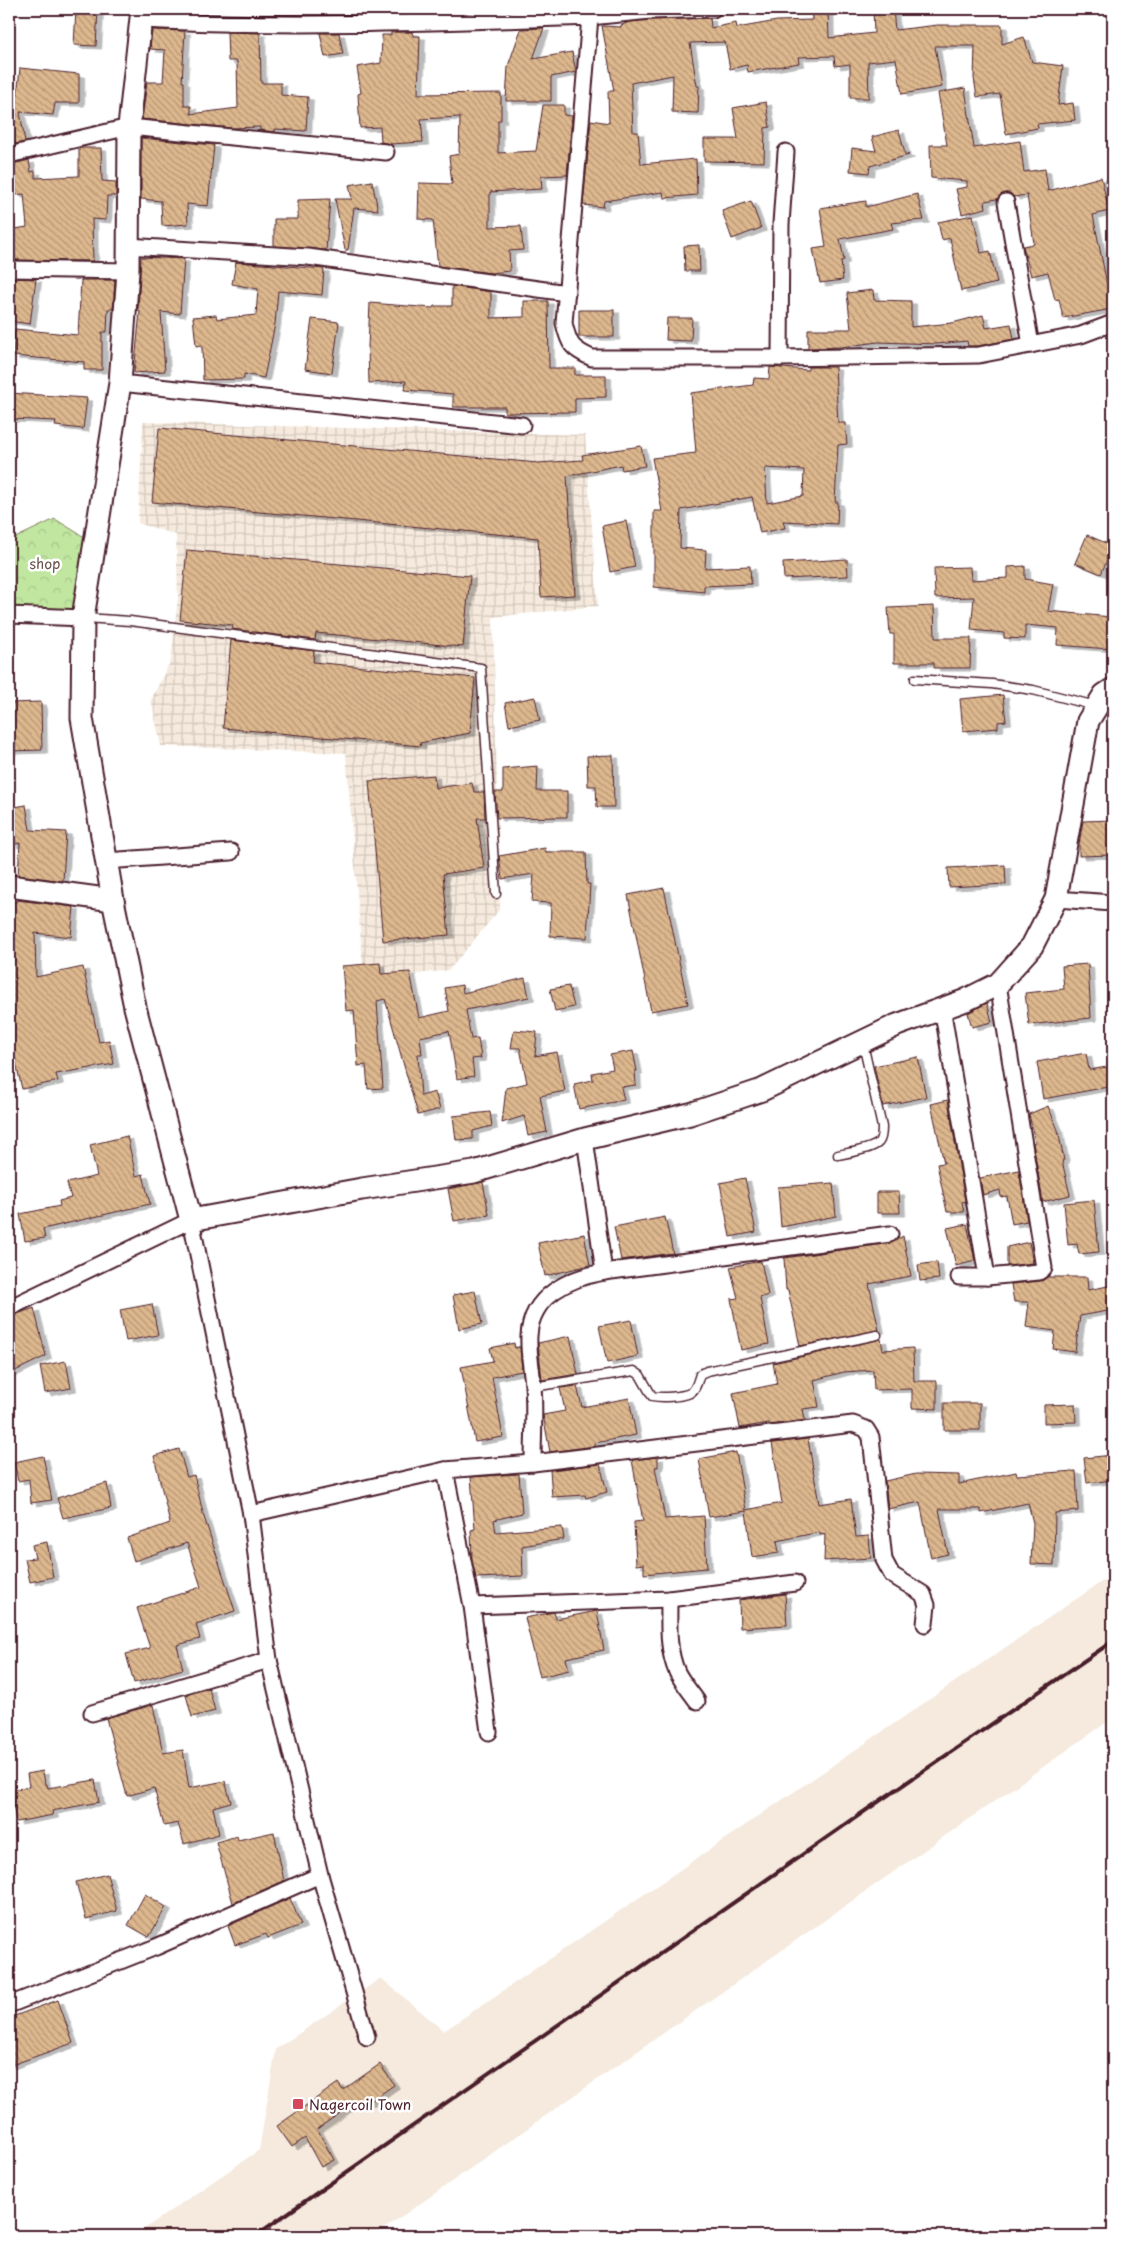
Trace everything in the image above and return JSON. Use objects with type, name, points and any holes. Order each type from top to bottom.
[{"type":"street","points":[[367,2037],[320,1875],[269,1660],[251,1514],[191,1220],[135,1007],[113,900],[82,718],[83,618],[120,383],[128,271],[129,127],[142,14],[203,23],[371,24],[653,10],[713,9]]},
{"type":"street","points":[[591,13],[564,323],[568,340],[576,350],[592,358],[979,355],[1081,335],[1113,323]]},
{"type":"street","points":[[9,155],[129,127],[386,152]]},
{"type":"street","points":[[780,358],[781,224],[786,152]]},
{"type":"street","points":[[1006,202],[1031,345]]},
{"type":"street","points":[[128,246],[308,257],[567,293]]},
{"type":"street","points":[[9,269],[128,271]]},
{"type":"street","points":[[120,383],[522,425]]},
{"type":"street","points":[[9,615],[83,618]]},
{"type":"street","points":[[9,1308],[191,1220],[362,1189],[474,1172],[585,1139],[690,1114],[762,1090],[897,1025],[942,1007],[966,1000],[998,984],[1032,946],[1056,898],[1088,721],[1104,694],[1113,689]]},
{"type":"street","points":[[106,861],[231,852]]},
{"type":"street","points":[[9,886],[113,900]]},
{"type":"street","points":[[1056,898],[1113,903]]},
{"type":"street","points":[[959,1277],[987,1277],[1039,1272],[1044,1268],[998,984]]},
{"type":"street","points":[[942,1007],[987,1277]]},
{"type":"street","points":[[585,1139],[604,1272]]},
{"type":"street","points":[[533,1463],[533,1387],[529,1333],[538,1306],[565,1283],[583,1276],[604,1272],[890,1234]]},
{"type":"street","points":[[251,1514],[445,1470],[533,1463],[853,1424],[866,1429],[871,1437],[884,1560],[892,1575],[923,1594],[926,1605],[925,1624]]},
{"type":"street","points":[[445,1470],[472,1606],[490,1732]]},
{"type":"street","points":[[472,1606],[668,1599],[796,1583]]},
{"type":"street","points":[[668,1599],[670,1645],[674,1663],[697,1701]]},
{"type":"street","points":[[92,1713],[269,1660]]},
{"type":"street","points":[[9,2005],[156,1947],[320,1875]]},
{"type":"lane","points":[[83,618],[130,621],[481,668],[496,894]]},
{"type":"lane","points":[[915,679],[992,684],[1034,690],[1096,706]]},
{"type":"lane","points":[[838,1156],[873,1147],[879,1144],[882,1136],[882,1127],[862,1042]]},
{"type":"lane","points":[[533,1387],[634,1371],[640,1375],[652,1396],[690,1393],[700,1374],[707,1371],[877,1335]]},
{"type":"shaded area","points":[[143,422],[585,435],[598,606],[493,617],[500,909],[449,970],[364,981],[346,753],[161,746],[151,700],[171,660],[178,597],[176,535],[138,523]]},
{"type":"shaded area","points":[[1113,1574],[1113,1718],[374,2236],[134,2236],[259,2150],[276,2049],[381,1978],[444,2031]]},
{"type":"green space","name":"shop","points":[[55,519],[86,538],[72,619],[9,615],[9,541]]},
{"type":"building","points":[[76,9],[98,9],[96,46],[74,45]]},
{"type":"building","points":[[154,9],[190,9],[189,13],[154,11]]},
{"type":"building","points":[[315,9],[339,9],[338,14],[316,14]]},
{"type":"building","points":[[390,9],[411,9],[411,13],[390,14]]},
{"type":"building","points":[[811,9],[828,9],[829,38],[874,33],[873,9],[893,9],[895,30],[938,25],[1002,25],[1002,44],[1024,37],[1032,62],[1063,66],[1058,105],[1073,103],[1075,120],[1037,124],[1038,128],[1006,134],[1000,94],[977,97],[974,78],[975,46],[935,46],[942,87],[902,94],[896,59],[868,62],[869,98],[850,98],[850,64],[835,66],[834,56],[798,57],[799,63],[748,72],[747,65],[730,69],[725,42],[690,43],[697,86],[699,86],[698,113],[672,112],[673,75],[631,83],[633,132],[638,132],[641,164],[696,159],[697,195],[664,198],[663,192],[604,201],[603,207],[583,205],[591,120],[609,123],[608,91],[614,91],[602,26],[621,27],[621,25],[630,22],[710,18],[711,28],[736,23],[737,28],[777,21],[812,20]]},
{"type":"building","points":[[544,28],[533,59],[572,52],[576,72],[551,77],[551,101],[506,101],[508,66],[521,29]]},
{"type":"building","points":[[152,30],[185,31],[182,82],[184,82],[184,106],[191,106],[191,114],[238,108],[237,61],[228,61],[227,32],[260,33],[261,83],[281,83],[281,95],[308,97],[306,131],[275,129],[275,132],[260,130],[260,127],[232,128],[142,119],[147,82],[163,82],[165,50],[150,49]]},
{"type":"building","points":[[391,32],[412,32],[413,36],[420,36],[418,94],[501,93],[501,120],[498,120],[498,153],[536,151],[543,105],[564,105],[564,115],[572,116],[567,175],[541,176],[542,189],[490,192],[490,227],[521,226],[523,250],[509,251],[510,271],[491,273],[438,266],[433,220],[418,219],[419,183],[452,184],[449,156],[459,154],[460,117],[421,119],[423,142],[391,144],[381,142],[380,127],[360,128],[358,94],[361,93],[357,67],[381,63],[382,35],[391,35]]},
{"type":"building","points":[[320,33],[339,33],[343,54],[325,57]]},
{"type":"building","points":[[20,68],[79,74],[79,103],[55,103],[53,115],[20,112],[25,142],[9,145],[9,97],[17,97]]},
{"type":"building","points":[[965,88],[974,148],[1020,141],[1024,172],[1045,169],[1048,191],[1101,177],[1109,211],[1093,215],[1112,309],[1063,318],[1059,299],[1055,300],[1048,272],[1031,276],[1023,246],[1034,244],[1027,195],[1014,197],[1010,193],[1004,193],[997,199],[985,201],[986,208],[962,214],[956,189],[967,187],[967,181],[931,178],[930,145],[947,145],[938,93]]},
{"type":"building","points":[[766,102],[770,127],[765,128],[764,162],[704,161],[704,139],[738,139],[733,108]]},
{"type":"building","points":[[899,130],[905,154],[909,155],[870,166],[869,173],[850,171],[852,148],[876,151],[872,137]]},
{"type":"building","points":[[141,138],[214,145],[208,206],[187,204],[188,224],[162,226],[161,201],[141,199]]},
{"type":"building","points":[[79,148],[101,148],[102,181],[116,182],[116,196],[107,196],[106,220],[92,219],[93,261],[9,260],[9,230],[27,227],[24,194],[16,195],[13,164],[29,160],[31,172],[35,171],[35,178],[79,176]]},
{"type":"building","points":[[372,181],[378,210],[354,208],[348,250],[345,250],[335,199],[352,199],[349,185]]},
{"type":"building","points":[[917,194],[924,220],[891,223],[893,229],[840,239],[844,260],[841,261],[843,280],[820,283],[813,249],[826,247],[820,208],[866,201],[866,207]]},
{"type":"building","points":[[330,199],[326,250],[274,246],[274,219],[298,219],[298,200]]},
{"type":"building","points":[[751,201],[761,228],[732,239],[722,211]]},
{"type":"building","points":[[973,215],[981,253],[990,251],[997,283],[961,291],[950,238],[942,240],[938,222]]},
{"type":"building","points":[[699,245],[700,271],[685,271],[684,246]]},
{"type":"building","points":[[141,257],[184,259],[180,314],[161,312],[165,371],[134,373],[140,311],[138,311]]},
{"type":"building","points":[[236,262],[324,269],[322,295],[278,291],[275,324],[264,378],[244,374],[244,379],[203,380],[202,345],[196,346],[193,317],[216,315],[217,319],[256,315],[258,289],[232,284]]},
{"type":"building","points":[[9,278],[36,279],[30,324],[9,321]]},
{"type":"building","points":[[81,280],[115,280],[113,309],[108,309],[107,332],[102,332],[102,370],[84,370],[84,362],[13,356],[15,329],[78,335]]},
{"type":"building","points":[[452,286],[491,292],[491,318],[524,317],[524,301],[548,301],[549,368],[575,368],[575,375],[606,375],[606,397],[575,398],[575,412],[505,413],[505,407],[453,407],[453,394],[405,390],[406,381],[369,383],[370,303],[433,308],[434,306],[452,306]]},
{"type":"building","points":[[873,290],[874,300],[911,301],[911,327],[952,323],[983,315],[986,328],[1011,324],[1014,339],[978,346],[968,346],[967,341],[937,344],[878,342],[841,347],[808,348],[808,329],[851,329],[847,293]]},
{"type":"building","points":[[579,310],[614,310],[614,337],[579,337]]},
{"type":"building","points":[[667,318],[692,318],[691,341],[666,340]]},
{"type":"building","points":[[312,319],[339,322],[332,373],[305,369]]},
{"type":"building","points":[[770,367],[808,370],[808,367],[835,367],[838,423],[845,423],[847,444],[838,445],[835,502],[838,502],[837,524],[783,521],[785,528],[760,533],[752,497],[681,510],[680,548],[706,550],[705,568],[750,566],[751,584],[704,586],[704,592],[654,587],[654,511],[662,511],[652,458],[696,453],[691,393],[753,385],[754,378],[769,379]],"holes":[[[765,468],[804,470],[803,496],[767,503]]]},
{"type":"building","points":[[9,393],[87,398],[83,429],[55,426],[56,421],[9,419]]},
{"type":"building","points":[[159,428],[538,463],[583,460],[582,455],[641,446],[645,466],[622,470],[621,465],[567,476],[575,595],[541,597],[538,538],[152,502]]},
{"type":"building","points":[[626,521],[635,567],[610,572],[602,526]]},
{"type":"building","points":[[1087,535],[1113,546],[1101,574],[1075,563]]},
{"type":"building","points":[[187,550],[470,576],[463,647],[316,633],[315,640],[232,629],[233,625],[180,620]]},
{"type":"building","points":[[847,559],[848,576],[784,579],[783,563]]},
{"type":"building","points":[[1025,566],[1025,579],[1053,584],[1048,611],[1111,617],[1109,649],[1057,645],[1058,628],[1025,625],[1025,639],[1004,638],[1004,633],[971,630],[974,597],[935,598],[934,568],[970,567],[971,580],[1008,578],[1008,567]]},
{"type":"building","points":[[934,606],[935,638],[971,638],[970,668],[934,668],[934,663],[894,663],[894,634],[890,634],[888,608]]},
{"type":"building","points":[[231,640],[314,651],[313,662],[475,678],[470,733],[420,743],[421,746],[223,728]]},
{"type":"building","points":[[1003,695],[1006,721],[998,722],[998,728],[963,731],[960,699]]},
{"type":"building","points":[[535,697],[540,720],[509,726],[505,703]]},
{"type":"building","points":[[41,702],[42,750],[9,751],[9,703]]},
{"type":"building","points":[[613,755],[614,807],[597,807],[596,786],[588,786],[587,756]]},
{"type":"building","points":[[538,766],[537,791],[567,791],[567,817],[497,818],[495,792],[503,792],[503,769]]},
{"type":"building","points":[[434,775],[435,788],[472,783],[474,792],[484,792],[485,818],[477,818],[484,868],[443,874],[449,935],[383,941],[369,781]]},
{"type":"building","points":[[26,805],[30,830],[66,832],[63,881],[18,875],[20,843],[12,845],[9,829],[9,808]]},
{"type":"building","points":[[1113,820],[1113,855],[1079,856],[1083,821]]},
{"type":"building","points":[[545,848],[546,852],[586,852],[587,884],[590,884],[587,938],[550,936],[551,903],[532,902],[534,874],[502,879],[499,856]]},
{"type":"building","points":[[1005,865],[1006,884],[949,887],[948,868]]},
{"type":"building","points":[[664,888],[688,1004],[651,1011],[628,895]]},
{"type":"building","points":[[17,900],[74,907],[71,937],[35,933],[36,977],[83,967],[99,1042],[109,1040],[114,1064],[56,1074],[58,1081],[22,1089],[9,1034],[9,962],[13,962],[13,902]]},
{"type":"building","points":[[380,963],[381,974],[410,972],[419,1018],[449,1011],[445,988],[462,985],[463,993],[525,978],[529,997],[466,1010],[471,1039],[478,1038],[481,1058],[472,1059],[474,1076],[457,1079],[449,1031],[420,1037],[422,1054],[418,1054],[421,1096],[435,1092],[440,1109],[418,1115],[385,999],[377,1001],[383,1088],[368,1089],[366,1065],[358,1066],[354,1010],[346,1011],[342,966]]},
{"type":"building","points":[[1088,964],[1091,1018],[1029,1025],[1025,993],[1064,989],[1062,966]]},
{"type":"building","points":[[569,986],[574,1007],[555,1011],[550,989]]},
{"type":"building","points":[[987,1003],[992,1022],[972,1027],[968,1013]]},
{"type":"building","points":[[514,1030],[537,1032],[535,1056],[557,1052],[565,1091],[540,1096],[547,1132],[528,1136],[524,1116],[502,1123],[506,1088],[527,1083],[520,1048],[511,1048]]},
{"type":"building","points":[[633,1051],[637,1071],[635,1071],[636,1085],[621,1087],[624,1100],[579,1109],[574,1084],[593,1080],[592,1073],[613,1069],[610,1055]]},
{"type":"building","points":[[1086,1053],[1089,1070],[1113,1066],[1113,1086],[1043,1099],[1037,1062]]},
{"type":"building","points":[[918,1057],[926,1097],[883,1106],[874,1066]]},
{"type":"building","points":[[948,1100],[965,1201],[962,1202],[964,1212],[947,1212],[937,1164],[944,1163],[931,1104]]},
{"type":"building","points":[[1048,1106],[1058,1130],[1064,1160],[1062,1161],[1070,1195],[1043,1202],[1033,1143],[1035,1142],[1029,1114]]},
{"type":"building","points":[[490,1112],[492,1126],[473,1131],[473,1139],[456,1140],[453,1116]]},
{"type":"building","points":[[127,1136],[136,1176],[143,1174],[150,1204],[43,1229],[45,1238],[25,1241],[20,1214],[60,1206],[59,1201],[71,1198],[67,1183],[97,1176],[90,1145]]},
{"type":"building","points":[[1019,1170],[1027,1221],[1012,1224],[1007,1196],[1001,1197],[1000,1190],[983,1195],[980,1178]]},
{"type":"building","points":[[745,1178],[756,1232],[730,1237],[720,1183]]},
{"type":"building","points":[[483,1182],[489,1215],[454,1221],[448,1189]]},
{"type":"building","points":[[833,1183],[836,1216],[781,1227],[778,1187]]},
{"type":"building","points":[[877,1192],[899,1192],[900,1213],[877,1213]]},
{"type":"building","points":[[1094,1200],[1099,1252],[1079,1254],[1077,1244],[1068,1245],[1064,1203]]},
{"type":"building","points":[[665,1217],[673,1253],[621,1260],[614,1227]]},
{"type":"building","points":[[967,1224],[975,1261],[956,1266],[947,1228]]},
{"type":"building","points":[[584,1234],[590,1265],[545,1276],[538,1243]]},
{"type":"building","points":[[903,1236],[911,1276],[869,1284],[879,1330],[800,1346],[788,1290],[786,1290],[784,1258],[891,1243]]},
{"type":"building","points":[[1029,1242],[1033,1263],[1007,1266],[1007,1247]]},
{"type":"building","points":[[761,1261],[768,1295],[760,1298],[769,1344],[741,1350],[731,1299],[738,1298],[730,1267]]},
{"type":"building","points":[[937,1262],[939,1279],[920,1281],[918,1265]]},
{"type":"building","points":[[1047,1277],[1087,1277],[1088,1290],[1113,1285],[1113,1310],[1080,1316],[1075,1352],[1053,1349],[1055,1331],[1026,1327],[1029,1302],[1014,1302],[1011,1284],[1040,1281]]},
{"type":"building","points":[[475,1291],[482,1324],[459,1329],[453,1295]]},
{"type":"building","points":[[152,1304],[158,1335],[126,1341],[120,1310]]},
{"type":"building","points":[[34,1308],[46,1356],[9,1374],[9,1317]]},
{"type":"building","points":[[631,1320],[638,1356],[607,1363],[599,1326]]},
{"type":"building","points":[[570,1336],[578,1374],[542,1380],[538,1343]]},
{"type":"building","points":[[881,1339],[883,1350],[913,1348],[914,1381],[937,1381],[937,1409],[912,1408],[912,1389],[874,1390],[873,1370],[844,1372],[814,1380],[819,1407],[803,1409],[805,1420],[740,1428],[733,1393],[777,1384],[773,1363]]},
{"type":"building","points":[[514,1343],[515,1348],[520,1347],[522,1371],[492,1377],[503,1437],[475,1442],[461,1367],[493,1361],[490,1348]]},
{"type":"building","points":[[66,1361],[71,1388],[45,1393],[40,1366]]},
{"type":"building","points":[[577,1386],[582,1407],[629,1398],[636,1435],[595,1443],[595,1446],[550,1452],[543,1415],[565,1411],[560,1388]]},
{"type":"building","points":[[944,1403],[980,1403],[980,1430],[944,1430]]},
{"type":"building","points":[[1075,1404],[1076,1422],[1044,1423],[1044,1405]]},
{"type":"building","points":[[808,1439],[819,1504],[851,1499],[856,1537],[869,1536],[871,1558],[824,1561],[825,1534],[820,1535],[820,1532],[777,1541],[779,1553],[752,1557],[746,1511],[709,1517],[699,1459],[736,1452],[746,1510],[782,1503],[772,1443]]},
{"type":"building","points":[[179,1449],[187,1477],[194,1475],[204,1517],[235,1611],[196,1624],[200,1639],[177,1645],[183,1669],[134,1683],[126,1654],[150,1648],[137,1608],[201,1587],[187,1543],[134,1561],[127,1538],[170,1523],[154,1456]]},
{"type":"building","points":[[1113,1455],[1113,1480],[1087,1483],[1084,1458]]},
{"type":"building","points":[[43,1456],[52,1500],[31,1503],[29,1479],[18,1481],[14,1462]]},
{"type":"building","points":[[658,1457],[658,1467],[655,1467],[665,1519],[704,1516],[707,1568],[644,1574],[644,1564],[636,1565],[634,1522],[643,1521],[632,1460]]},
{"type":"building","points":[[600,1464],[607,1492],[586,1498],[585,1495],[552,1497],[550,1470]]},
{"type":"building","points":[[1076,1471],[1078,1511],[1055,1513],[1054,1565],[1031,1564],[1033,1523],[1028,1503],[981,1513],[981,1509],[939,1509],[948,1554],[931,1558],[920,1502],[888,1509],[885,1481],[916,1474],[959,1475],[959,1484],[1016,1472],[1017,1475]]},
{"type":"building","points":[[519,1474],[522,1513],[494,1520],[496,1532],[562,1527],[564,1539],[522,1546],[523,1576],[476,1578],[472,1560],[471,1530],[475,1529],[471,1477]]},
{"type":"building","points":[[107,1483],[111,1508],[63,1518],[57,1498]]},
{"type":"building","points":[[47,1542],[53,1577],[30,1582],[25,1559],[35,1558],[32,1545]]},
{"type":"building","points":[[785,1594],[787,1625],[740,1628],[739,1600]]},
{"type":"building","points":[[597,1611],[604,1650],[566,1658],[569,1670],[540,1677],[525,1618],[554,1612],[556,1619]]},
{"type":"building","points":[[209,1688],[215,1711],[192,1717],[186,1695]]},
{"type":"building","points":[[153,1705],[163,1753],[183,1750],[189,1788],[225,1781],[231,1802],[213,1807],[219,1834],[184,1844],[178,1823],[164,1826],[154,1788],[127,1796],[106,1718]]},
{"type":"building","points":[[43,1771],[45,1784],[47,1784],[48,1788],[95,1780],[99,1802],[52,1811],[53,1815],[16,1822],[11,1790],[29,1787],[27,1774]]},
{"type":"building","points":[[274,1832],[284,1881],[233,1903],[216,1842],[237,1836],[238,1840]]},
{"type":"building","points":[[107,1874],[117,1911],[86,1919],[76,1882]]},
{"type":"building","points":[[145,1894],[166,1907],[149,1937],[128,1925]]},
{"type":"building","points":[[290,1898],[301,1925],[268,1938],[266,1934],[235,1945],[228,1926]]},
{"type":"building","points":[[58,2000],[73,2043],[9,2066],[9,2018]]},
{"type":"building","points":[[380,2064],[394,2085],[368,2103],[363,2097],[317,2129],[334,2160],[321,2167],[305,2138],[292,2147],[277,2126],[338,2083],[343,2090]]},
{"type":"railway","points":[[255,2236],[865,1811],[1113,1641]]},
{"type":"place","name":"Nagercoil Town","points":[[298,2104]]}]
